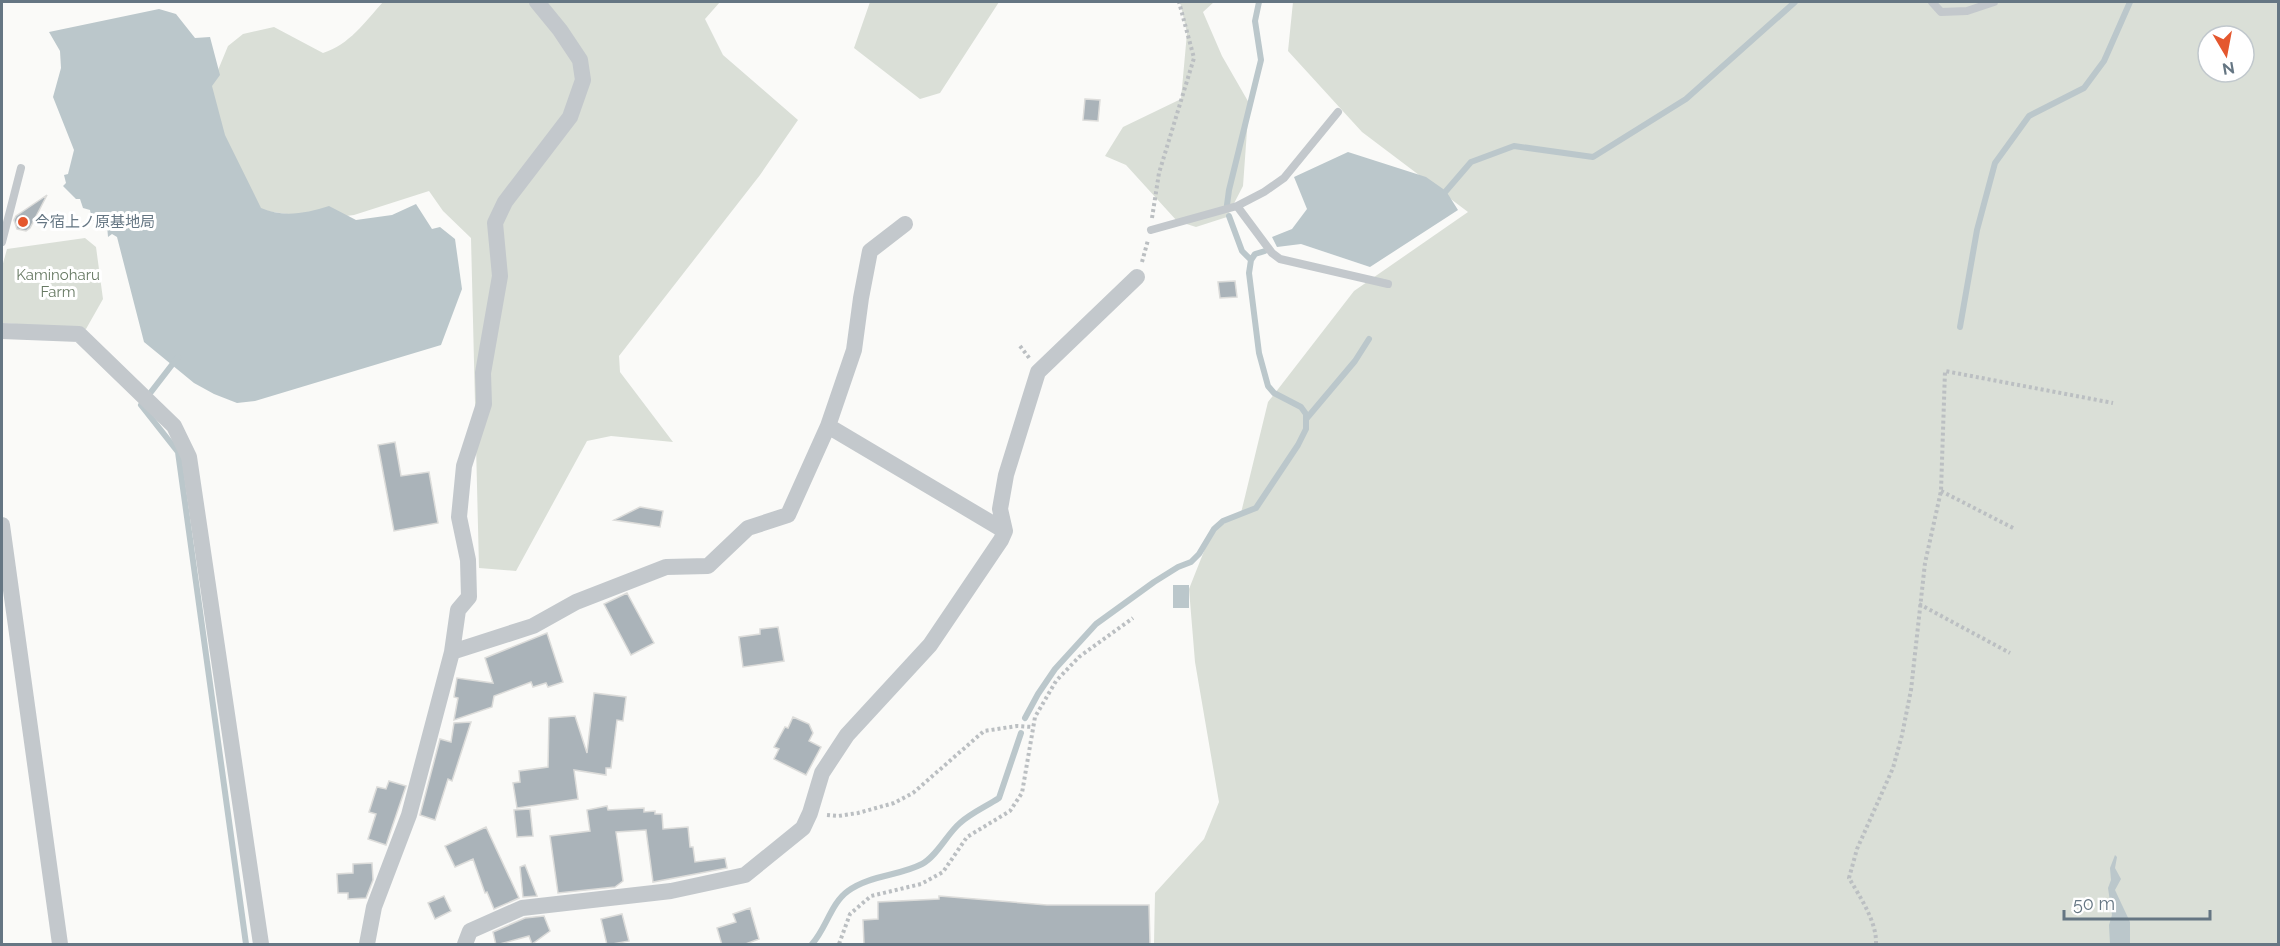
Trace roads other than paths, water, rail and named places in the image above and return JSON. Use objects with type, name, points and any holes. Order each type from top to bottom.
[{"type":"street","points":[[366,945],[374,907],[409,814],[452,652],[458,610],[468,597],[468,560],[459,517],[464,466],[484,404],[483,373],[500,276],[495,223],[505,202],[570,117],[583,80],[580,60],[537,2]]},
{"type":"street","points":[[452,652],[533,626],[576,602],[666,567],[708,566],[748,528],[788,515],[828,426],[854,350],[870,251],[905,224]]},
{"type":"street","points":[[465,945],[470,931],[522,908],[671,891],[745,875],[803,828],[822,773],[847,735],[930,645],[1001,540],[1005,531],[1000,508],[1006,475],[1038,372],[1137,277]]},
{"type":"street","points":[[2,331],[79,334],[174,426],[189,457],[261,945]]},
{"type":"street","points":[[828,426],[1005,531]]},
{"type":"street","points":[[2,525],[60,945]]},
{"type":"lane","points":[[1932,2],[1941,12],[1967,11],[1994,2]]},
{"type":"lane","points":[[1150,230],[1237,206],[1264,192],[1284,178],[1338,112]]},
{"type":"lane","points":[[2,242],[21,168]]},
{"type":"lane","points":[[1237,206],[1272,253],[1280,259],[1388,284]]},
{"type":"waterway","points":[[1227,205],[1261,60],[1255,21],[1259,2]]},
{"type":"waterway","points":[[1446,191],[1471,162],[1514,146],[1593,157],[1686,99],[1795,2]]},
{"type":"waterway","points":[[1960,327],[1977,230],[1995,163],[2029,116],[2084,88],[2104,61],[2130,2]]},
{"type":"waterway","points":[[1229,216],[1242,251],[1251,260]]},
{"type":"waterway","points":[[1025,718],[1055,669],[1096,624],[1154,582],[1191,562],[1199,554],[1214,529],[1223,521],[1256,508],[1298,445],[1306,429],[1306,414],[1301,407],[1274,393],[1268,386],[1259,353],[1249,273],[1251,260],[1255,254],[1265,251]]},
{"type":"waterway","points":[[1307,418],[1355,361],[1369,339]]},
{"type":"waterway","points":[[151,392],[178,357]]},
{"type":"waterway","points":[[141,405],[178,452],[246,944]]},
{"type":"waterway","points":[[812,944],[837,902],[848,891],[866,882],[922,864],[932,856],[960,823],[999,798],[1021,733]]},
{"type":"place","name":"今宿上ノ原基地局","points":[[23,222]]},
{"type":"park label","name":"Kaminoharu Farm","points":[[58,284]]}]
